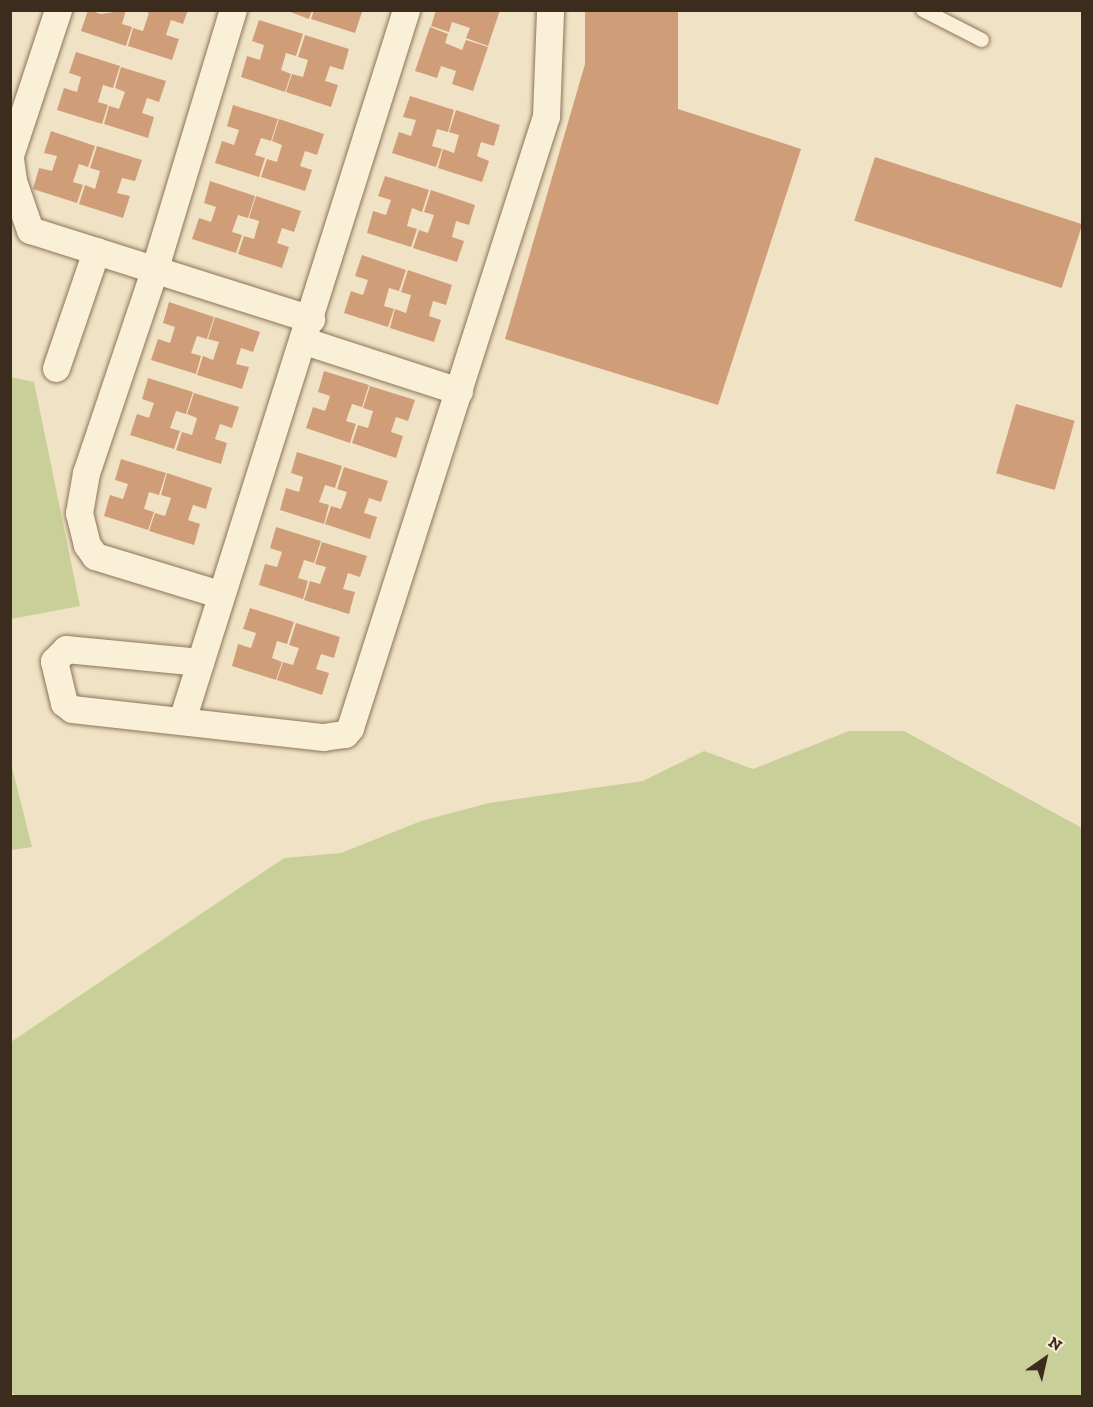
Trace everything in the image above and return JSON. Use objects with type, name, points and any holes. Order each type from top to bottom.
[{"type":"street","points":[[58,10],[10,157],[13,181],[30,230],[154,271],[459,391]]},
{"type":"street","points":[[219,594],[108,563],[95,556],[82,531],[80,492],[154,271],[233,10]]},
{"type":"street","points":[[182,720],[219,594],[308,330],[406,10]]},
{"type":"street","points":[[200,662],[66,649],[54,661],[61,698],[72,709],[323,737],[345,734],[459,391],[546,116],[550,10]]},
{"type":"street","points":[[56,368],[96,251]]},
{"type":"lane","points":[[923,10],[982,40]]},
{"type":"green space","points":[[11,377],[34,382],[80,606],[11,619]]},
{"type":"green space","points":[[849,731],[904,731],[1082,828],[1082,1396],[15,1396],[11,1391],[11,1042],[284,858],[341,853],[421,821],[489,803],[643,781],[704,751],[753,769]]},
{"type":"green space","points":[[10,759],[32,847],[11,850],[10,850]]},
{"type":"building","points":[[88,10],[101,14],[126,10],[122,24],[132,27],[126,46],[81,31]]},
{"type":"building","points":[[141,10],[188,10],[183,24],[171,20],[166,35],[179,39],[172,60],[128,46],[133,28],[143,31],[149,13]]},
{"type":"building","points":[[285,10],[312,10],[309,19]]},
{"type":"building","points":[[314,10],[362,12],[355,33],[311,19]]},
{"type":"building","points":[[436,10],[500,10],[488,46],[466,38],[470,28],[452,22],[449,32],[431,26]]},
{"type":"building","points":[[585,10],[678,10],[678,109],[801,149],[718,405],[505,339],[585,64]]},
{"type":"building","points":[[259,20],[303,34],[296,56],[286,53],[281,70],[291,74],[285,92],[241,77],[247,56],[260,60],[264,45],[252,41]]},
{"type":"building","points":[[430,27],[448,34],[445,43],[462,50],[466,40],[488,47],[473,91],[452,84],[456,71],[441,66],[437,78],[415,71]]},
{"type":"building","points":[[305,35],[349,49],[343,70],[330,66],[325,81],[338,85],[331,107],[286,92],[292,74],[303,77],[308,60],[298,57]]},
{"type":"building","points":[[76,52],[120,66],[113,88],[103,85],[98,102],[108,105],[102,124],[57,110],[64,88],[77,92],[81,77],[69,73]]},
{"type":"building","points":[[121,67],[166,81],[159,102],[147,98],[142,113],[154,117],[148,138],[104,124],[109,106],[119,109],[125,92],[115,88]]},
{"type":"building","points":[[410,96],[454,110],[448,132],[437,129],[432,146],[442,149],[436,167],[392,153],[399,132],[411,136],[416,120],[403,117]]},
{"type":"building","points":[[233,105],[278,119],[271,141],[261,138],[255,155],[265,158],[259,177],[215,163],[222,141],[234,145],[239,130],[227,126]]},
{"type":"building","points":[[456,110],[500,125],[494,146],[481,142],[477,156],[489,161],[482,182],[438,168],[443,149],[454,153],[459,135],[449,132]]},
{"type":"building","points":[[279,119],[324,134],[317,155],[305,151],[300,166],[312,170],[305,191],[261,177],[267,159],[277,162],[282,145],[272,141]]},
{"type":"building","points":[[51,131],[95,146],[88,167],[79,164],[73,182],[83,185],[77,203],[33,189],[39,168],[52,171],[57,156],[44,153]]},
{"type":"building","points":[[97,146],[142,160],[135,181],[122,178],[117,193],[130,196],[123,218],[79,204],[85,185],[95,189],[100,171],[90,168]]},
{"type":"building","points":[[875,157],[1082,224],[1062,288],[854,221]]},
{"type":"building","points":[[385,176],[429,190],[422,212],[412,208],[407,226],[417,229],[411,247],[367,233],[373,211],[386,215],[391,200],[378,196]]},
{"type":"building","points":[[210,181],[255,196],[248,218],[238,215],[232,232],[242,235],[236,253],[192,239],[199,218],[211,222],[216,207],[204,203]]},
{"type":"building","points":[[431,190],[475,205],[469,225],[456,221],[452,237],[464,241],[457,262],[413,248],[419,230],[428,233],[434,215],[424,212]]},
{"type":"building","points":[[256,196],[301,211],[294,232],[282,228],[277,243],[289,247],[282,268],[238,254],[244,236],[254,239],[259,221],[249,218]]},
{"type":"building","points":[[362,255],[406,270],[399,291],[389,288],[384,306],[394,309],[388,327],[344,313],[351,291],[363,295],[368,280],[355,276]]},
{"type":"building","points":[[408,270],[452,285],[446,305],[433,301],[429,316],[441,320],[434,342],[390,328],[395,309],[406,313],[411,295],[401,292]]},
{"type":"building","points":[[169,302],[214,317],[207,339],[197,336],[191,353],[201,356],[196,374],[151,360],[158,339],[170,343],[175,327],[163,323]]},
{"type":"building","points":[[215,317],[260,332],[253,352],[241,348],[236,364],[249,367],[242,389],[197,375],[203,356],[213,360],[219,342],[208,339]]},
{"type":"building","points":[[324,371],[369,385],[362,407],[352,404],[346,421],[356,424],[350,443],[306,428],[313,407],[325,411],[330,396],[318,392]]},
{"type":"building","points":[[148,378],[193,392],[186,414],[176,411],[170,428],[180,431],[174,449],[130,435],[137,414],[149,418],[154,403],[142,399]]},
{"type":"building","points":[[370,386],[415,400],[408,421],[396,417],[391,432],[403,436],[396,458],[352,443],[358,425],[368,428],[373,411],[363,408]]},
{"type":"building","points":[[194,393],[239,407],[232,428],[220,424],[215,439],[227,443],[221,464],[176,450],[182,432],[192,435],[197,418],[187,414]]},
{"type":"building","points":[[1016,404],[1075,421],[1055,490],[996,473]]},
{"type":"building","points":[[297,452],[342,466],[335,488],[325,485],[319,502],[329,505],[324,524],[280,510],[286,488],[299,492],[303,477],[291,473]]},
{"type":"building","points":[[121,459],[166,473],[159,495],[149,492],[144,509],[154,512],[148,530],[104,516],[110,495],[123,499],[128,484],[115,480]]},
{"type":"building","points":[[344,467],[388,481],[381,502],[369,498],[364,513],[377,517],[370,539],[325,524],[331,506],[341,509],[347,492],[337,489]]},
{"type":"building","points":[[167,473],[212,488],[206,509],[193,505],[188,520],[200,524],[194,545],[149,531],[155,513],[165,516],[171,498],[161,495]]},
{"type":"building","points":[[276,527],[321,541],[314,563],[304,560],[298,578],[308,581],[303,599],[259,585],[265,564],[277,567],[282,552],[270,548]]},
{"type":"building","points":[[322,542],[367,556],[360,577],[348,573],[343,589],[355,592],[349,614],[304,600],[310,581],[320,584],[326,567],[315,564]]},
{"type":"building","points":[[250,608],[294,622],[287,644],[277,641],[272,658],[282,662],[276,680],[232,666],[238,644],[251,648],[256,633],[243,629]]},
{"type":"building","points":[[296,623],[340,637],[334,658],[321,654],[316,669],[329,673],[322,695],[277,680],[283,662],[293,665],[299,648],[289,645]]}]
